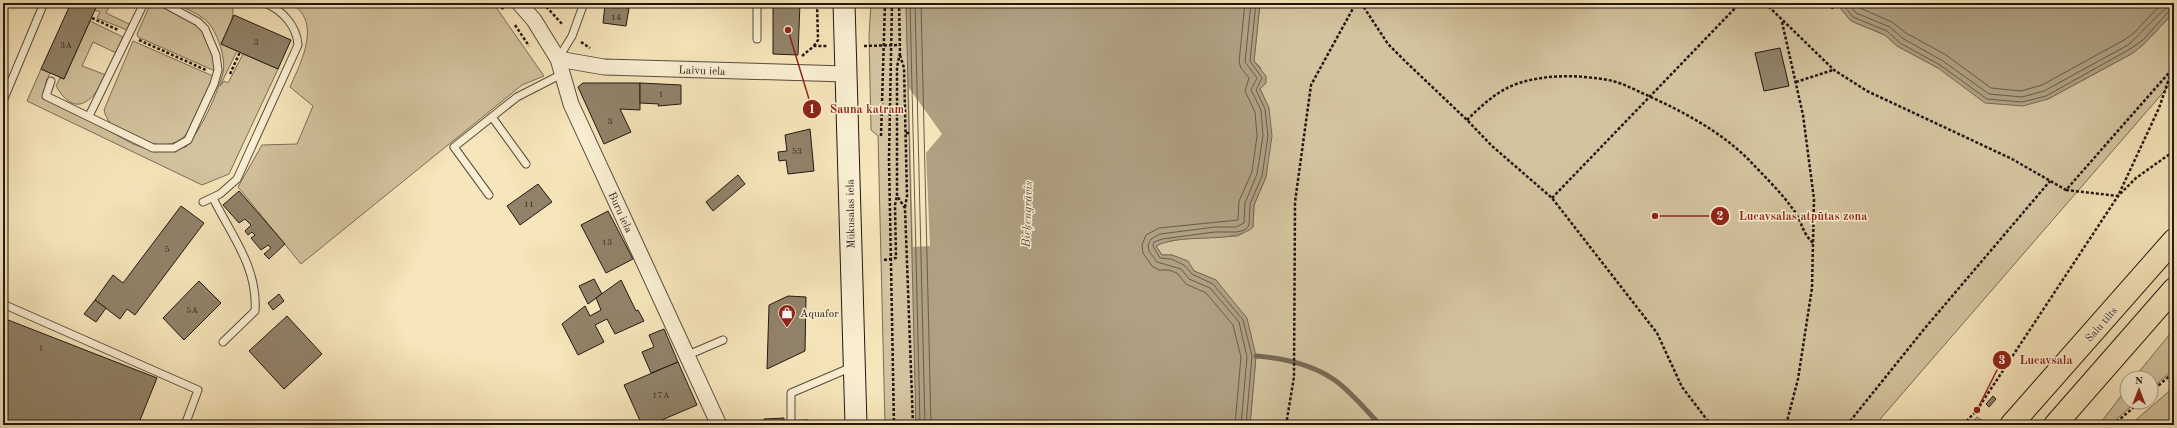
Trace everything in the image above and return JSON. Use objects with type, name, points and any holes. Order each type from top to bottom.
[{"type":"highway","name":"Salu tilts","points":[[2011,425],[2174,240]]},
{"type":"highway","points":[[2055,425],[2174,289]]},
{"type":"main road","name":"Mūkusalas iela","points":[[844,3],[856,425]]},
{"type":"street","name":"Buru iela","points":[[519,3],[534,20],[558,59],[571,104],[719,425]]},
{"type":"street","name":"Laivu iela","points":[[558,59],[604,67],[846,74]]},
{"type":"lane","points":[[3,101],[44,3]]},
{"type":"lane","points":[[90,116],[144,3]]},
{"type":"lane","points":[[52,82],[46,96],[90,116],[144,144],[163,149],[174,148],[188,140],[195,130],[217,75],[218,70],[216,55],[205,29],[198,22],[163,3]]},
{"type":"lane","points":[[203,202],[213,198],[237,179],[298,45],[298,36],[293,26],[273,7],[265,3]]},
{"type":"lane","points":[[558,59],[572,36],[584,3]]},
{"type":"lane","points":[[757,3],[757,39]]},
{"type":"lane","points":[[488,195],[454,147],[517,97],[562,74]]},
{"type":"lane","points":[[492,117],[526,164]]},
{"type":"lane","points":[[213,198],[238,242],[251,270],[256,297],[255,311],[223,342]]},
{"type":"lane","points":[[3,304],[198,390],[185,425]]},
{"type":"lane","points":[[688,355],[723,340]]},
{"type":"lane","points":[[791,420],[791,393],[854,367]]},
{"type":"path","points":[[543,3],[572,36]]},
{"type":"path","points":[[795,73],[796,57],[802,56],[814,46],[818,40],[818,3]]},
{"type":"path","points":[[881,136],[885,3]]},
{"type":"path","points":[[892,3],[888,159],[894,425]]},
{"type":"path","points":[[884,260],[896,258],[895,205],[897,196],[897,67],[900,53],[899,3]]},
{"type":"path","points":[[1286,425],[1294,377],[1295,202],[1311,86],[1356,3]]},
{"type":"path","points":[[1362,3],[1388,44],[1468,120],[1492,146],[1552,198],[1657,333],[1682,387],[1711,425]]},
{"type":"path","points":[[1552,198],[1740,3]]},
{"type":"path","points":[[1765,3],[1834,70],[1867,91],[2012,159],[2066,190],[2118,196]]},
{"type":"path","points":[[92,18],[217,75]]},
{"type":"path","points":[[1781,20],[1803,115],[1814,199],[1812,288],[1798,379],[1786,425]]},
{"type":"path","points":[[814,46],[900,45]]},
{"type":"path","points":[[227,80],[240,52]]},
{"type":"path","points":[[900,53],[904,68],[907,196],[905,208],[913,425]]},
{"type":"path","points":[[2066,190],[2174,67]]},
{"type":"path","points":[[1963,425],[1977,410],[2118,196],[2159,108],[2174,67]]},
{"type":"path","points":[[1796,82],[1834,70]]},
{"type":"path","points":[[1468,120],[1483,104],[1503,91],[1518,84],[1554,76],[1609,80],[1660,100],[1710,129],[1748,159],[1781,193],[1796,213],[1804,234],[1813,243]]},
{"type":"path","points":[[2118,196],[2136,178],[2174,151]]},
{"type":"path","points":[[1847,425],[1925,328],[2050,181]]},
{"type":"path","points":[[897,196],[905,208]]},
{"type":"path","points":[[2159,385],[2174,372]]},
{"type":"path","points":[[2113,425],[2131,410]]},
{"type":"shaded area","points":[[98,3],[111,3],[106,13],[129,24],[127,30],[97,18],[100,12],[95,10]]},
{"type":"shaded area","points":[[151,3],[161,3],[201,27],[213,50],[215,71],[138,37],[137,34]]},
{"type":"shaded area","points":[[175,3],[230,3],[233,12],[232,18],[221,44],[237,51],[220,86],[224,81],[228,83],[243,54],[278,69],[229,174],[202,185],[27,101],[41,69],[50,73],[46,82],[46,96],[133,144],[155,152],[186,147],[198,131],[217,92],[223,73],[224,61],[217,36],[208,22],[199,15]]},
{"type":"shaded area","points":[[290,3],[493,3],[544,76],[522,85],[301,264],[238,187],[262,145],[297,144],[313,106],[290,87],[304,54],[307,31],[305,20],[300,11]]},
{"type":"shaded area","points":[[871,3],[906,3],[909,88],[942,134],[913,247],[916,425],[885,425],[878,136],[871,130],[869,36]]},
{"type":"shaded area","points":[[1260,3],[1836,3],[1851,21],[1885,35],[1897,46],[1938,68],[2048,99],[2133,53],[2145,43],[2174,12],[2174,80],[1875,425],[1250,425],[1256,356],[1216,280],[1194,271],[1187,261],[1172,255],[1162,255],[1156,246],[1162,243],[1181,239],[1238,236],[1253,227],[1254,205],[1266,177],[1269,108],[1260,89],[1266,83],[1260,67],[1254,61]]},
{"type":"shaded area","points":[[90,21],[123,37],[117,51],[114,52],[93,42],[82,66],[106,75],[101,85],[89,99],[83,103],[77,104],[70,102],[63,96],[56,86],[60,78],[64,79]]},
{"type":"shaded area","points":[[133,41],[213,76],[213,81],[193,125],[186,135],[177,142],[165,145],[150,143],[121,131],[108,120],[104,110]]},
{"type":"shaded area","points":[[2174,329],[2174,369],[2159,382],[2159,370],[2141,370]]},
{"type":"shaded area","points":[[2174,387],[2174,425],[2130,425],[2147,410],[2159,410],[2159,400]]},
{"type":"shaded area","points":[[2119,399],[2119,410],[2127,410],[2110,425],[2099,425]]},
{"type":"shaded area","points":[[1977,417],[1983,421],[1979,425],[1969,425]]},
{"type":"water","name":"Bieķengrāvis","points":[[906,3],[1260,3],[1254,61],[1266,76],[1266,83],[1260,89],[1269,108],[1272,136],[1266,177],[1254,205],[1253,227],[1234,236],[1180,240],[1167,242],[1156,246],[1162,255],[1172,255],[1188,261],[1194,271],[1216,280],[1247,318],[1256,356],[1250,425],[916,425]]},
{"type":"water","points":[[1836,3],[2174,3],[2174,12],[2145,43],[2133,53],[2048,99],[2023,106],[1985,103],[1938,68],[1897,46],[1885,35],[1851,21]]},
{"type":"pier","points":[[909,88],[942,134],[926,153],[930,246],[913,247]]},
{"type":"building","points":[[71,3],[98,3],[64,79],[41,69]]},
{"type":"building","points":[[773,3],[800,3],[798,55],[773,54]]},
{"type":"building","points":[[1828,3],[1840,3],[1832,9]]},
{"type":"building","points":[[605,5],[629,8],[626,26],[603,23]]},
{"type":"building","points":[[234,15],[291,40],[278,69],[221,44]]},
{"type":"building","points":[[1780,48],[1789,86],[1764,91],[1755,53]]},
{"type":"building","points":[[583,83],[640,83],[640,110],[620,109],[631,132],[604,144],[578,87]]},
{"type":"building","points":[[640,83],[681,85],[681,104],[658,106],[659,104],[640,103]]},
{"type":"building","points":[[810,129],[814,171],[788,174],[786,160],[779,161],[778,152],[787,151],[785,135]]},
{"type":"building","points":[[738,175],[745,184],[713,211],[706,202]]},
{"type":"building","points":[[538,184],[552,202],[520,225],[507,206]]},
{"type":"building","points":[[239,191],[285,244],[269,259],[264,254],[271,248],[268,245],[261,250],[251,238],[255,235],[252,232],[248,235],[245,231],[251,225],[245,219],[239,223],[223,205]]},
{"type":"building","points":[[181,206],[204,223],[135,315],[127,309],[120,319],[95,300],[113,275],[123,283]]},
{"type":"building","points":[[608,211],[633,259],[606,273],[581,225]]},
{"type":"building","points":[[594,279],[602,294],[588,304],[579,286]]},
{"type":"building","points":[[621,280],[636,311],[638,310],[644,321],[615,334],[607,319],[595,325],[604,342],[578,355],[562,324],[585,306],[590,316],[601,310],[596,298]]},
{"type":"building","points":[[199,281],[221,303],[184,340],[163,318]]},
{"type":"building","points":[[279,294],[284,301],[273,310],[268,303]]},
{"type":"building","name":"Aquafor","points":[[788,296],[806,297],[805,351],[767,369],[769,305]]},
{"type":"building","points":[[95,300],[106,308],[96,322],[84,314]]},
{"type":"building","points":[[287,316],[322,354],[284,389],[249,351]]},
{"type":"building","points":[[3,318],[157,378],[138,425],[3,425]]},
{"type":"building","points":[[664,329],[678,362],[651,373],[642,352],[654,347],[649,335]]},
{"type":"building","points":[[678,362],[697,405],[650,425],[642,425],[624,385]]},
{"type":"building","points":[[1993,396],[1996,399],[1989,407],[1986,404]]},
{"type":"building","points":[[784,418],[784,425],[764,425],[764,419]]},
{"type":"building","points":[[808,420],[808,425],[784,425],[784,421]]},
{"type":"waterway","points":[[1256,356],[1277,358],[1298,363],[1327,375],[1348,391],[1380,425]]},
{"type":"place","name":"Sauna katram","points":[[788,30]]},
{"type":"place","name":"Lucavsalas atpūtas zona","points":[[1655,216]]},
{"type":"place","name":"Aquafor","points":[[787,328]]},
{"type":"place","name":"Lucavsala","points":[[1977,410]]}]
